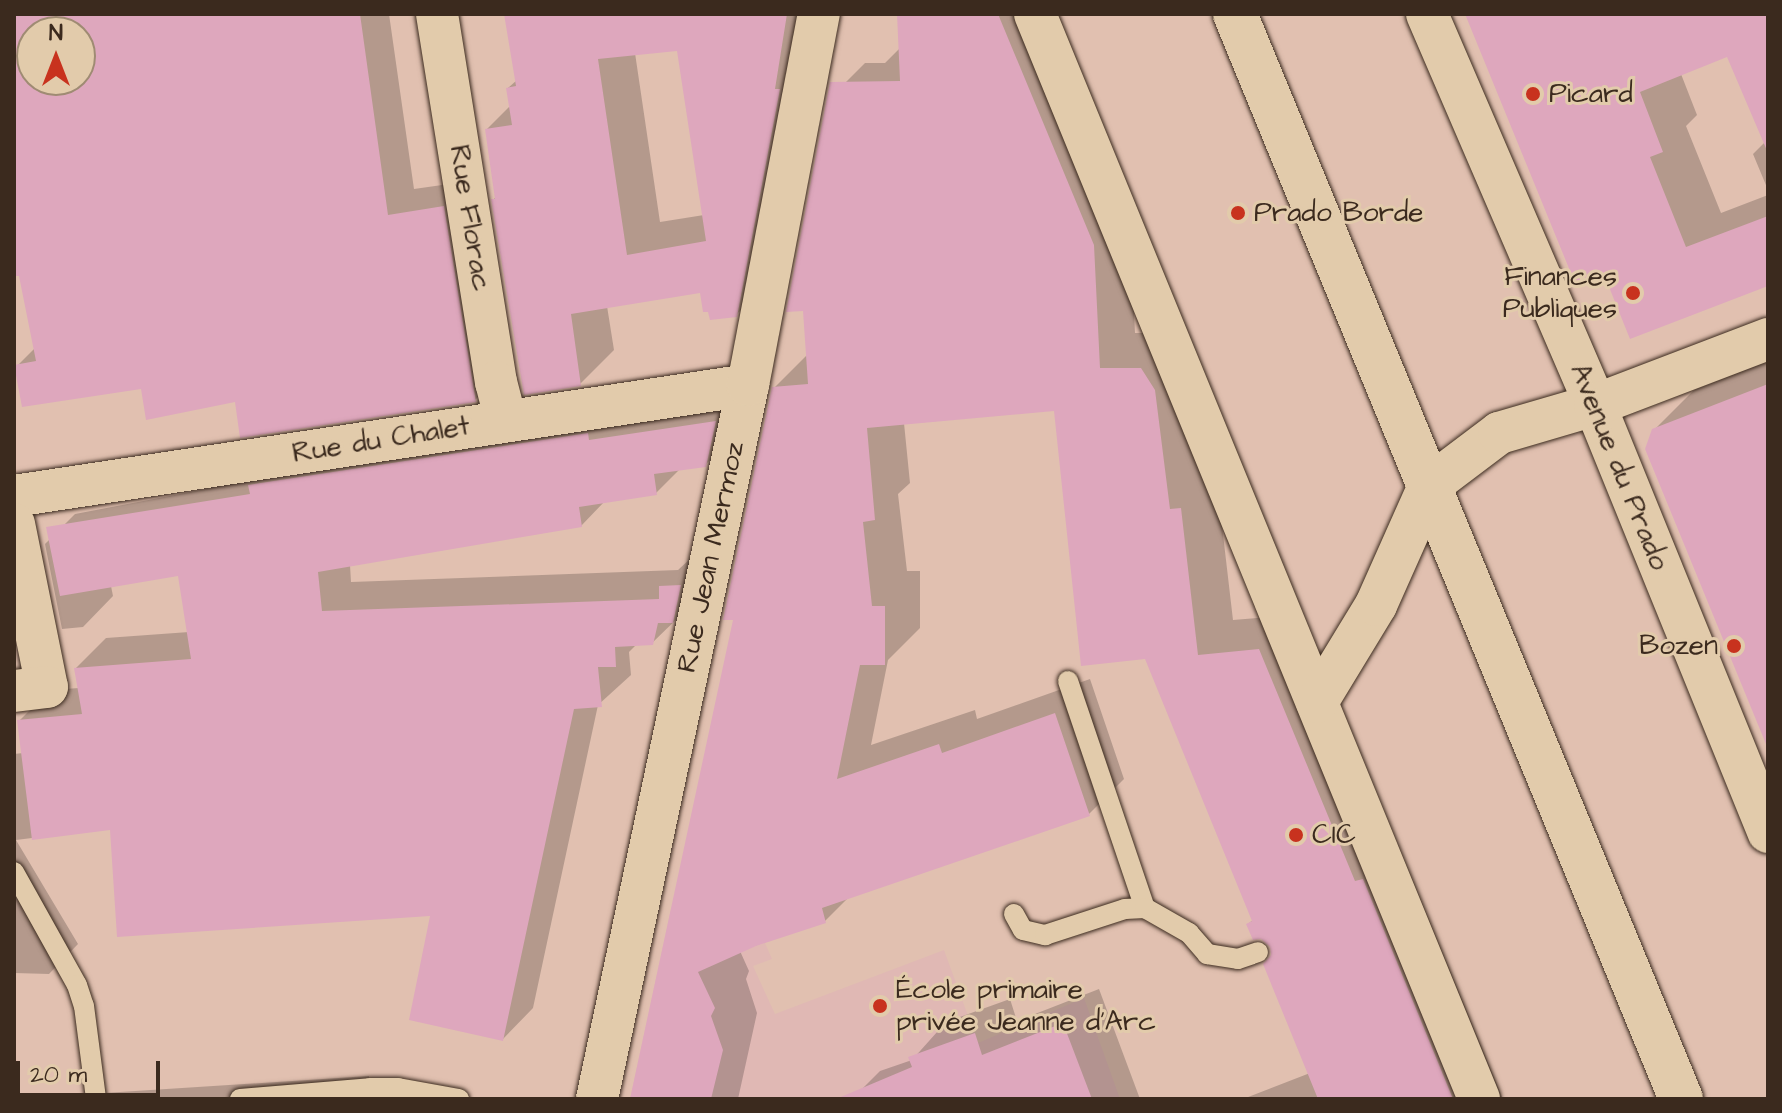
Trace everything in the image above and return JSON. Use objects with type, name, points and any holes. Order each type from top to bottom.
[{"type":"main road","points":[[1235,14],[1681,1099]]},
{"type":"street","name":"Rue Florac","points":[[437,14],[496,382],[506,421]]},
{"type":"street","name":"Rue Jean Mermoz","points":[[597,1099],[748,385],[819,14]]},
{"type":"street","points":[[1035,14],[1317,702],[1385,899],[1479,1099]]},
{"type":"street","name":"Avenue du Prado","points":[[1427,14],[1595,405],[1768,832]]},
{"type":"street","points":[[1317,702],[1376,605],[1429,486],[1499,433],[1595,405],[1768,339]]},
{"type":"street","name":"Rue du Chalet","points":[[14,496],[748,385]]},
{"type":"street","points":[[14,524],[47,687],[14,691]]},
{"type":"lane","points":[[1068,681],[1145,908]]},
{"type":"lane","points":[[14,872],[77,985],[84,1006],[96,1099]]},
{"type":"lane","points":[[1014,914],[1023,930],[1045,935],[1125,909],[1145,908],[1189,933],[1207,954],[1238,959],[1258,952]]},
{"type":"lane","points":[[240,1099],[398,1088],[459,1099]]},
{"type":"shaded area","name":"École primaire privée Jeanne d'Arc","points":[[671,909],[692,968],[765,943],[772,959],[753,966],[775,1014],[944,950],[978,1043],[1084,998],[1120,1099],[630,1099]]},
{"type":"building","points":[[14,14],[360,14],[388,215],[444,206],[476,402],[240,438],[235,402],[146,420],[141,389],[22,407],[14,365],[36,361],[19,276],[14,276]]},
{"type":"building","points":[[504,14],[787,14],[775,89],[780,89],[737,317],[710,320],[708,312],[703,312],[700,293],[571,314],[581,386],[524,395],[491,199],[495,199],[485,129],[512,125],[506,88],[516,86]],"holes":[[[677,51],[706,241],[627,255],[598,59]]]},
{"type":"building","points":[[897,14],[998,14],[1094,245],[1100,368],[1141,368],[1155,390],[1170,509],[1181,508],[1198,655],[1259,649],[1355,881],[1363,879],[1453,1099],[1318,1099],[1263,964],[1271,955],[1270,947],[1261,939],[1253,940],[1246,924],[1252,921],[1145,659],[1081,666],[1054,411],[867,428],[875,520],[863,522],[872,606],[885,606],[885,665],[860,665],[837,779],[939,744],[942,753],[1055,713],[1090,816],[822,908],[826,923],[756,946],[698,972],[715,1008],[711,1016],[723,1050],[711,1099],[630,1099],[733,620],[723,620],[772,387],[808,384],[803,311],[786,312],[830,82],[900,81]]},
{"type":"building","points":[[1465,14],[1768,14],[1768,153],[1727,57],[1640,92],[1663,152],[1650,157],[1686,247],[1768,216],[1768,286],[1630,339],[1605,277],[1577,288]]},
{"type":"building","points":[[1768,384],[1768,749],[1645,449],[1652,429]]},
{"type":"building","points":[[716,421],[706,467],[654,474],[657,495],[579,507],[582,527],[318,572],[322,611],[659,599],[659,586],[681,585],[673,623],[658,623],[653,645],[615,647],[616,667],[598,667],[602,707],[574,709],[503,1041],[409,1020],[430,916],[117,937],[110,830],[32,840],[17,720],[82,714],[74,668],[191,659],[178,576],[60,596],[46,527],[250,494],[248,485],[588,433],[589,440]]},
{"type":"building","points":[[1063,1023],[1092,1099],[836,1099],[912,1067],[908,1057],[975,1033],[982,1055]]},
{"type":"place","name":"Picard","points":[[1533,94]]},
{"type":"place","name":"Prado Borde","points":[[1238,213]]},
{"type":"place","name":"Finances Publiques","points":[[1633,293]]},
{"type":"place","name":"Bozen","points":[[1734,646]]},
{"type":"place","name":"CIC","points":[[1296,835]]},
{"type":"place","name":"École primaire privée Jeanne d'Arc","points":[[880,1006]]}]
